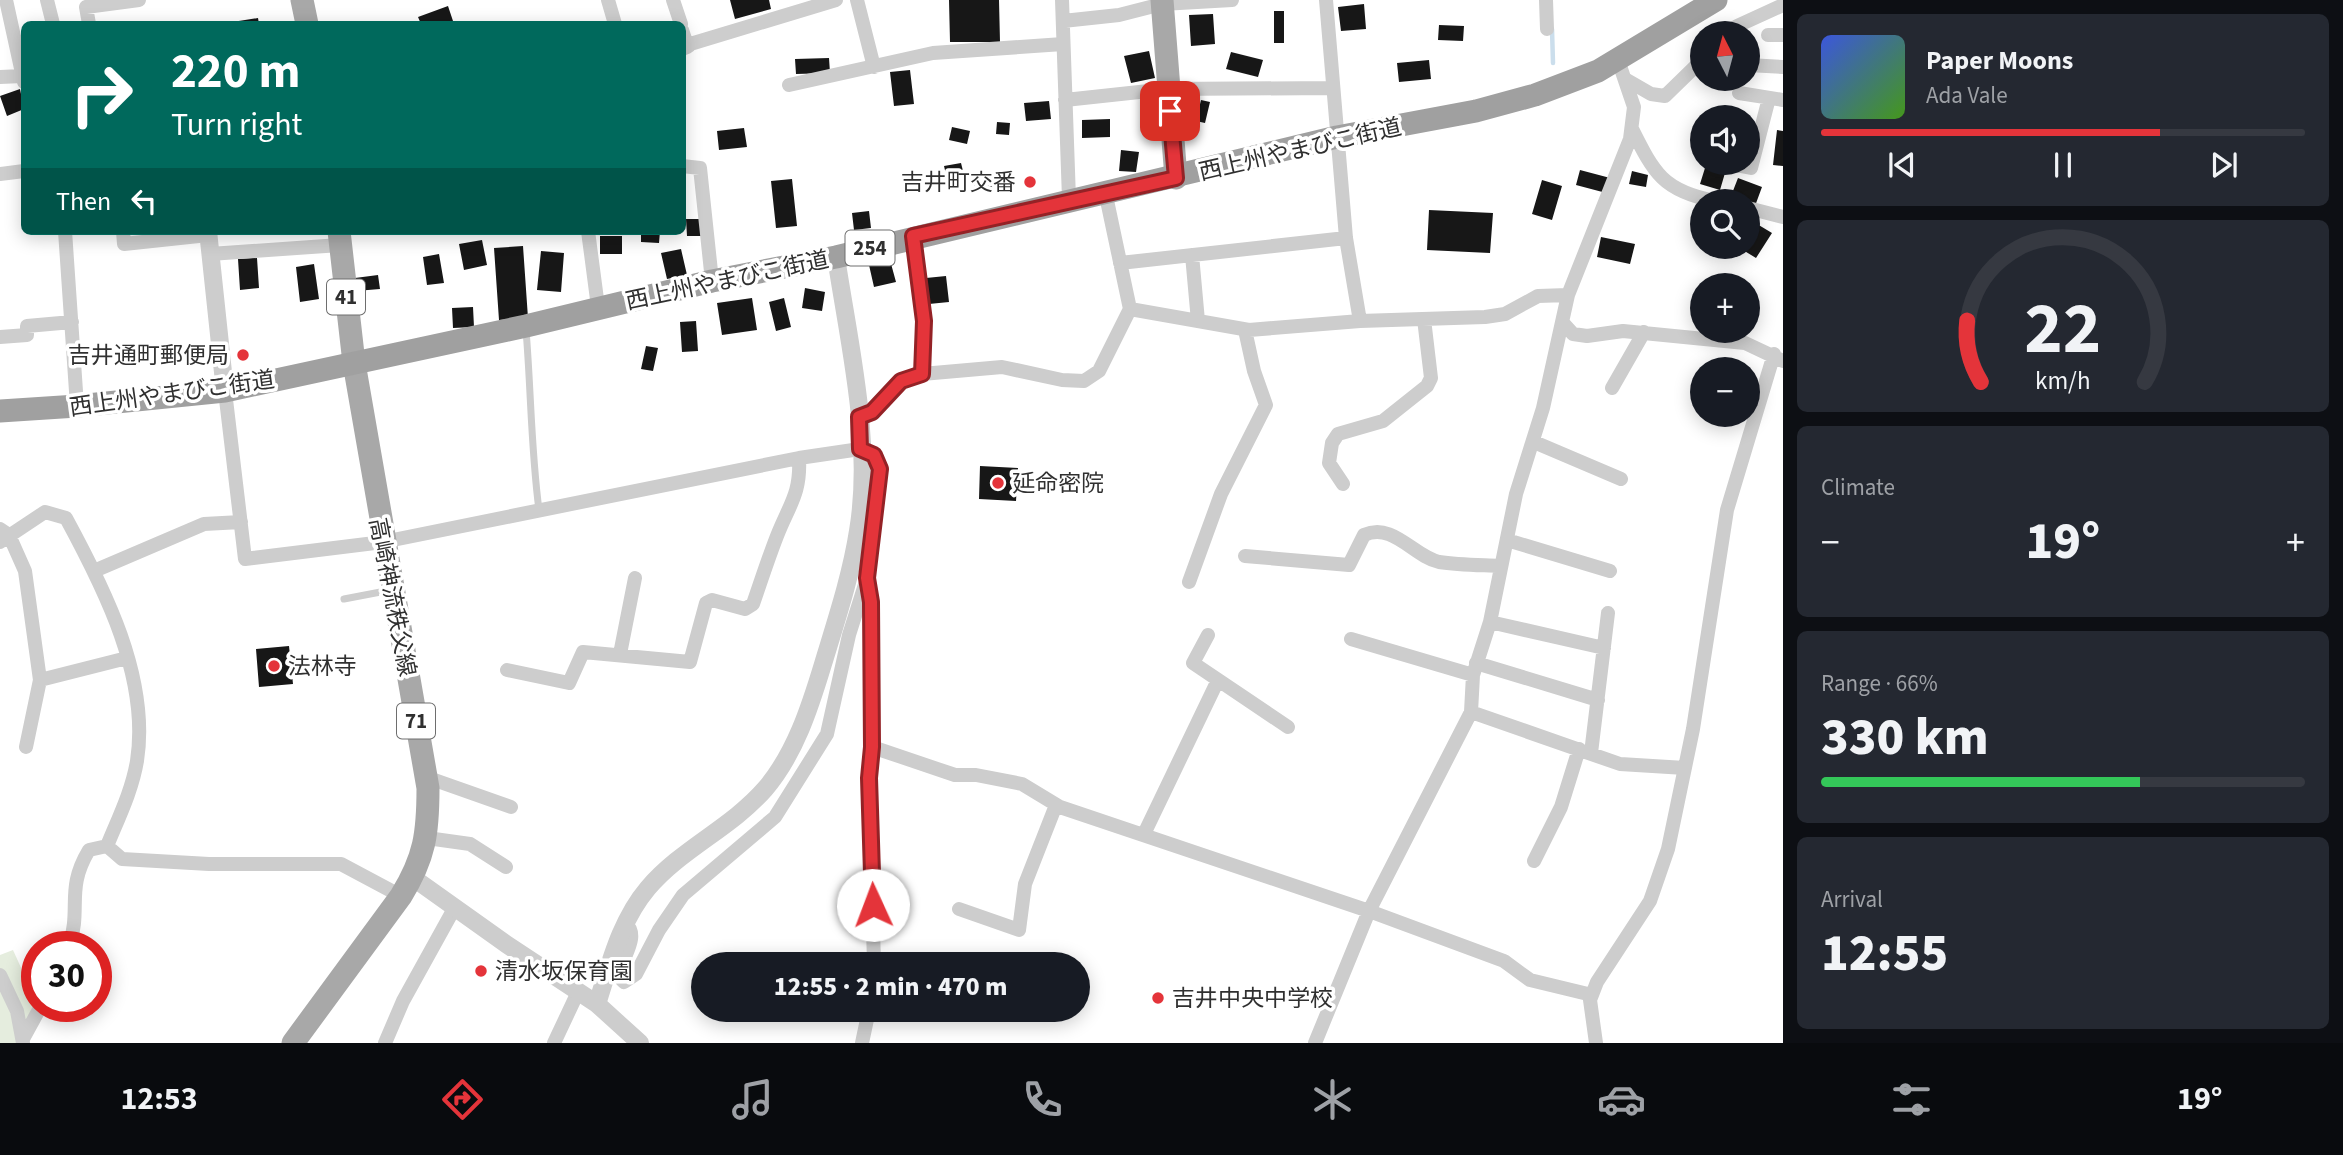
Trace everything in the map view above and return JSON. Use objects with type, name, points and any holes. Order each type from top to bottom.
[{"type":"highway","name":"西上州やまびこ街道","points":[[0,411],[225,391],[526,326],[712,281],[836,257],[1069,199],[1176,178],[1336,137],[1476,111],[1535,95],[1598,71],[1621,69],[1716,0]]},
{"type":"main road","points":[[302,0],[306,21]]},
{"type":"main road","points":[[1162,2],[1176,178]]},
{"type":"main road","name":"41","points":[[340,238],[354,363]]},
{"type":"main road","name":"高崎神流秩父線","points":[[293,1043],[407,886],[427,838],[426,777],[354,363]]},
{"type":"street","points":[[6,0],[21,64]]},
{"type":"street","points":[[47,0],[52,21]]},
{"type":"street","points":[[88,21],[86,7],[139,0]]},
{"type":"street","points":[[608,0],[614,21]]},
{"type":"street","points":[[673,0],[680,21]]},
{"type":"street","points":[[686,40],[836,0]]},
{"type":"street","points":[[857,0],[874,67]]},
{"type":"street","points":[[1062,0],[1069,199]]},
{"type":"street","points":[[1063,21],[1119,15],[1162,2],[1232,0]]},
{"type":"street","points":[[1326,0],[1346,237],[1360,321]]},
{"type":"street","points":[[1546,0],[1547,29]]},
{"type":"street","points":[[1748,21],[1783,5]]},
{"type":"street","points":[[789,85],[933,53],[1063,44]]},
{"type":"street","points":[[1760,66],[1783,67]]},
{"type":"street","points":[[1621,69],[1651,94],[1665,96],[1690,72]]},
{"type":"street","points":[[1315,1043],[1369,911],[1471,712],[1474,669],[1490,622],[1517,494],[1534,442],[1568,295],[1632,129],[1634,107],[1621,69]]},
{"type":"street","points":[[0,77],[21,72]]},
{"type":"street","points":[[1065,100],[1167,89],[1334,88]]},
{"type":"street","points":[[1739,93],[1776,99],[1760,143]]},
{"type":"street","points":[[1632,129],[1659,177],[1680,191],[1690,194]]},
{"type":"street","points":[[686,166],[700,168],[712,281]]},
{"type":"street","points":[[0,174],[21,171]]},
{"type":"street","points":[[859,417],[872,412],[901,381],[922,374],[1002,367],[1062,380],[1084,381],[1099,371],[1130,309],[1105,191]]},
{"type":"street","points":[[1760,211],[1783,217]]},
{"type":"street","points":[[65,235],[77,406]]},
{"type":"street","points":[[123,235],[124,243],[191,235]]},
{"type":"street","points":[[208,235],[245,559],[383,542],[799,458],[860,449],[874,455],[880,469],[867,578],[849,635],[827,734],[793,792],[762,830],[720,860],[683,895],[659,929],[636,974],[624,982],[619,977],[619,970],[629,948],[631,933],[625,923]]},
{"type":"street","points":[[589,235],[598,307]]},
{"type":"street","points":[[913,236],[924,321],[922,374]]},
{"type":"street","points":[[1120,263],[1346,237]]},
{"type":"street","points":[[210,254],[340,238]]},
{"type":"street","points":[[1192,255],[1198,321]]},
{"type":"street","points":[[597,1004],[625,923],[649,886],[736,819],[767,788],[792,748],[813,695],[858,530],[859,417],[836,257]]},
{"type":"street","points":[[1130,309],[1245,330],[1360,321],[1495,316],[1538,296],[1568,295]]},
{"type":"street","points":[[1343,484],[1329,463],[1332,443],[1338,434],[1383,421],[1427,386],[1431,378],[1424,319]]},
{"type":"street","points":[[0,337],[27,335],[27,326],[72,322]]},
{"type":"street","points":[[1563,323],[1573,334],[1587,336],[1623,331],[1644,332],[1745,343],[1778,357],[1727,510],[1685,768],[1668,849],[1650,901],[1597,982],[1592,995],[1596,1043]]},
{"type":"street","points":[[1189,582],[1221,494],[1266,405],[1254,372],[1245,330]]},
{"type":"street","points":[[1612,388],[1644,332]]},
{"type":"street","points":[[1534,442],[1621,479]]},
{"type":"street","points":[[507,670],[569,683],[583,652],[690,662],[706,603],[712,600],[745,609],[753,604],[778,533],[796,499],[800,479],[799,458]]},
{"type":"street","points":[[26,747],[40,680],[25,571],[3,536],[45,512],[58,513],[66,518],[115,617],[127,659],[135,706],[137,760],[131,787],[107,846]]},
{"type":"street","points":[[94,571],[204,524],[241,522]]},
{"type":"street","points":[[1245,556],[1349,565],[1364,535],[1373,531],[1401,539],[1436,561],[1500,566]]},
{"type":"street","points":[[1507,540],[1610,571]]},
{"type":"street","points":[[620,654],[635,578]]},
{"type":"street","points":[[867,578],[871,602],[872,747],[869,778],[874,952]]},
{"type":"street","points":[[1534,861],[1585,751],[1598,700],[1608,613]]},
{"type":"street","points":[[1490,622],[1604,648]]},
{"type":"street","points":[[1208,635],[1193,663],[1287,727]]},
{"type":"street","points":[[1351,639],[1598,700]]},
{"type":"street","points":[[40,680],[127,659]]},
{"type":"street","points":[[1144,834],[1218,680]]},
{"type":"street","points":[[1471,712],[1620,764],[1685,768]]},
{"type":"street","points":[[872,747],[955,775],[976,775],[1022,784],[1056,804],[1369,911],[1504,961],[1530,980],[1592,995]]},
{"type":"street","points":[[426,777],[511,807]]},
{"type":"street","points":[[959,909],[1019,930],[1025,884],[1056,804]]},
{"type":"street","points":[[427,838],[470,844],[506,867]]},
{"type":"street","points":[[107,846],[122,859],[209,864],[341,864],[407,886],[454,907],[597,1004],[640,1043]]},
{"type":"street","points":[[74,931],[77,923],[73,891],[77,870],[89,850],[107,846]]},
{"type":"street","points":[[385,1043],[403,1001],[454,907]]},
{"type":"street","points":[[0,975],[17,1011],[23,1041]]},
{"type":"street","points":[[554,1043],[578,992]]},
{"type":"street","points":[[23,1041],[33,1022]]},
{"type":"street","points":[[862,1043],[866,1022]]},
{"type":"lane","points":[[526,326],[534,421],[532,455],[539,511]]},
{"type":"lane","points":[[344,599],[392,590]]},
{"type":"green space","points":[[13,950],[21,968],[21,1022],[29,1022],[21,1043],[0,1043],[0,955]]},
{"type":"building","points":[[730,0],[769,0],[771,9],[735,19]]},
{"type":"building","points":[[949,0],[999,0],[1000,42],[950,42]]},
{"type":"building","points":[[1364,4],[1366,29],[1341,31],[1338,7]]},
{"type":"building","points":[[448,6],[453,21],[420,21],[418,17]]},
{"type":"building","points":[[1274,11],[1284,11],[1284,43],[1274,43]]},
{"type":"building","points":[[1213,14],[1215,44],[1191,46],[1189,15]]},
{"type":"building","points":[[1439,25],[1464,26],[1463,41],[1438,40]]},
{"type":"building","points":[[1149,51],[1155,78],[1131,83],[1124,56]]},
{"type":"building","points":[[1231,52],[1263,60],[1258,77],[1226,69]]},
{"type":"building","points":[[829,58],[830,73],[796,74],[795,59]]},
{"type":"building","points":[[1429,60],[1431,79],[1399,82],[1397,63]]},
{"type":"building","points":[[910,70],[914,104],[894,106],[890,72]]},
{"type":"building","points":[[20,89],[21,110],[7,116],[0,96]]},
{"type":"building","points":[[1201,100],[1210,102],[1205,123],[1196,121]]},
{"type":"building","points":[[1049,101],[1051,119],[1026,121],[1024,103]]},
{"type":"building","points":[[1110,119],[1110,137],[1082,138],[1082,120]]},
{"type":"building","points":[[997,122],[1010,123],[1009,135],[996,134]]},
{"type":"building","points":[[952,127],[970,131],[967,144],[949,140]]},
{"type":"building","points":[[744,128],[747,147],[719,150],[717,131]]},
{"type":"building","points":[[1777,130],[1783,131],[1783,166],[1773,165]]},
{"type":"building","points":[[1121,150],[1139,152],[1136,172],[1119,171]]},
{"type":"building","points":[[961,163],[965,179],[948,183],[944,166]]},
{"type":"building","points":[[1580,170],[1614,179],[1610,194],[1576,185]]},
{"type":"building","points":[[1632,171],[1648,175],[1646,187],[1629,184]]},
{"type":"building","points":[[992,172],[993,189],[974,190],[973,173]]},
{"type":"building","points":[[1703,175],[1724,175],[1720,189],[1700,184]]},
{"type":"building","points":[[1738,178],[1762,187],[1760,192],[1760,189],[1734,189]]},
{"type":"building","points":[[792,179],[797,226],[776,228],[771,181]]},
{"type":"building","points":[[1542,180],[1562,186],[1552,220],[1532,214]]},
{"type":"building","points":[[1429,210],[1493,213],[1490,253],[1427,250]]},
{"type":"building","points":[[869,211],[871,228],[854,230],[852,213]]},
{"type":"building","points":[[686,219],[703,219],[704,236],[687,236]]},
{"type":"building","points":[[1760,226],[1772,233],[1760,252]]},
{"type":"building","points":[[641,235],[660,235],[659,243],[641,242]]},
{"type":"building","points":[[600,236],[622,236],[622,254],[600,254]]},
{"type":"building","points":[[1601,237],[1635,244],[1630,264],[1597,257]]},
{"type":"building","points":[[482,240],[487,265],[464,270],[459,244]]},
{"type":"building","points":[[523,246],[528,318],[499,320],[494,248]]},
{"type":"building","points":[[681,249],[687,275],[667,279],[661,253]]},
{"type":"building","points":[[541,251],[564,253],[561,292],[537,290]]},
{"type":"building","points":[[439,254],[444,283],[427,285],[423,257]]},
{"type":"building","points":[[257,258],[259,288],[240,290],[238,259]]},
{"type":"building","points":[[890,260],[896,282],[874,287],[869,265]]},
{"type":"building","points":[[314,264],[319,299],[300,302],[296,267]]},
{"type":"building","points":[[378,275],[380,289],[356,291],[355,278]]},
{"type":"building","points":[[946,276],[949,302],[929,304],[926,278]]},
{"type":"building","points":[[805,288],[825,292],[822,311],[802,308]]},
{"type":"building","points":[[752,298],[757,330],[722,335],[717,303]]},
{"type":"building","points":[[784,298],[791,327],[776,331],[769,302]]},
{"type":"building","points":[[473,307],[474,327],[453,328],[452,308]]},
{"type":"building","points":[[696,321],[698,351],[682,352],[680,322]]},
{"type":"building","points":[[646,346],[658,348],[653,371],[641,369]]},
{"type":"building","name":"延命密院","points":[[980,466],[1018,468],[1016,501],[979,499]]},
{"type":"building","name":"法林寺","points":[[289,646],[293,684],[259,687],[256,649]]},
{"type":"waterway","points":[[1552,29],[1553,63]]},
{"type":"place","name":"吉井町交番","points":[[1030,182]]},
{"type":"place","name":"吉井通町郵便局","points":[[243,355]]},
{"type":"place","name":"延命密院","points":[[998,483]]},
{"type":"place","name":"法林寺","points":[[274,666]]},
{"type":"place","name":"清水坂保育園","points":[[481,971]]},
{"type":"place","name":"吉井中央中学校","points":[[1158,998]]},
{"type":"route","points":[[873,905],[869,778],[872,747],[871,602],[867,578],[880,469],[874,455],[860,449],[859,417],[872,412],[901,381],[922,374],[924,321],[913,236],[1069,199],[1176,178],[1170,111]]}]
